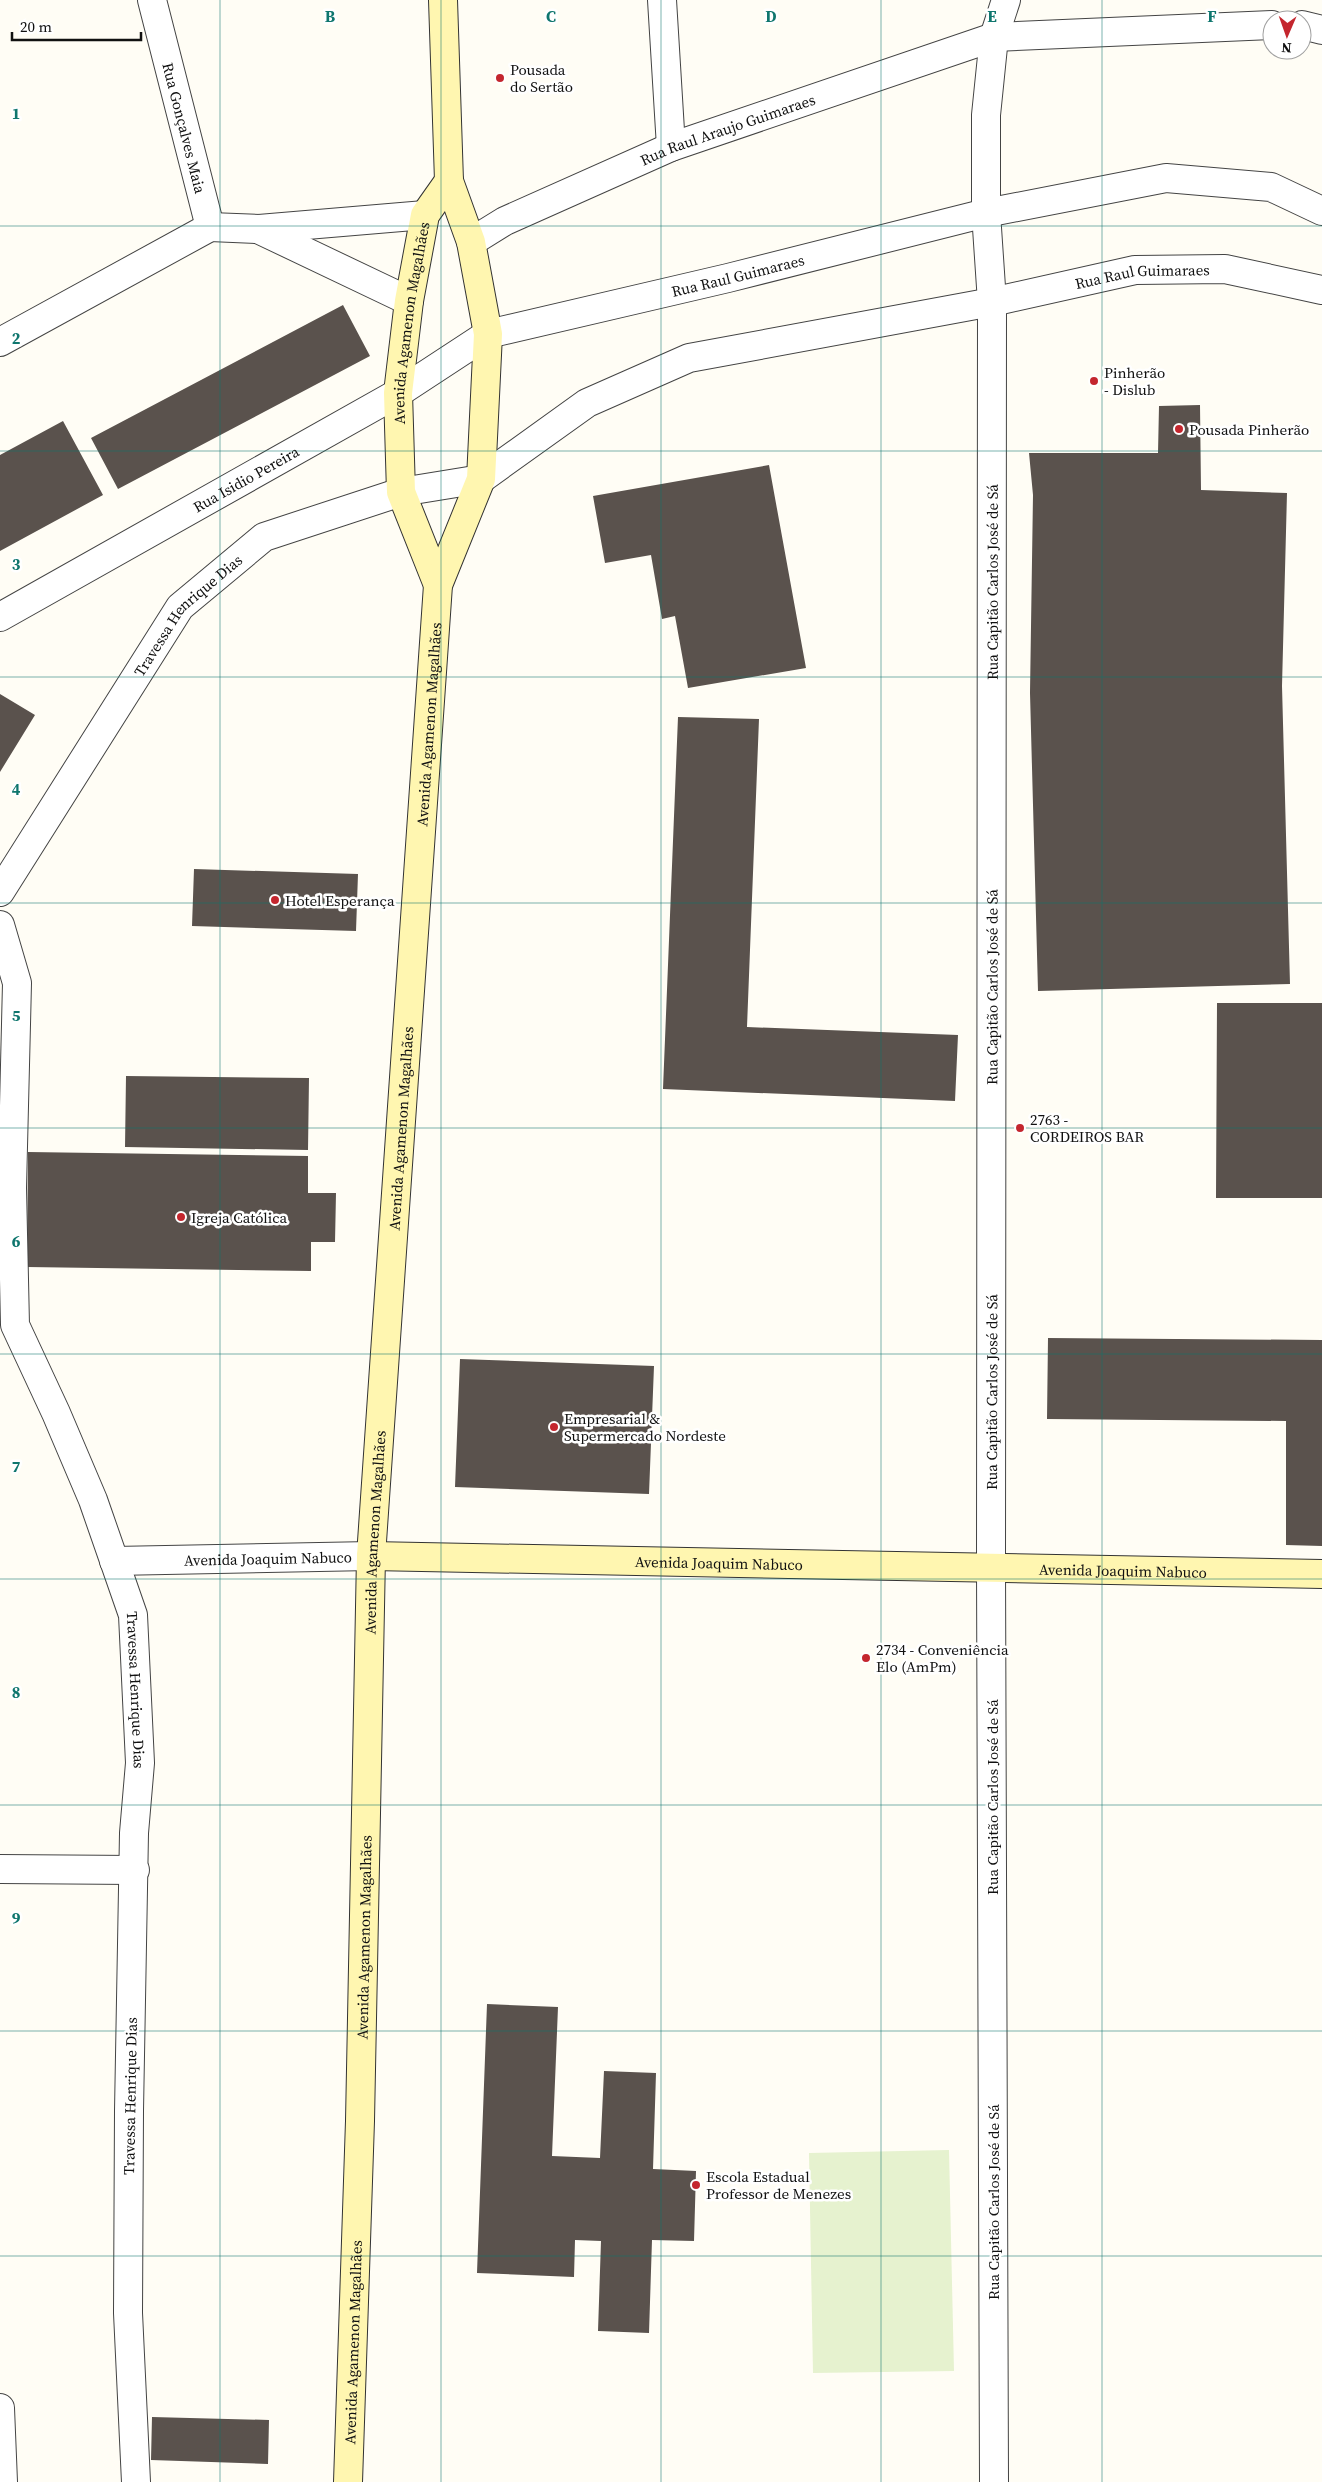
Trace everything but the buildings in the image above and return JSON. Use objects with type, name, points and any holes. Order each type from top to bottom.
[{"type":"main road","points":[[442,0],[449,181]]},
{"type":"main road","name":"Avenida Agamenon Magalhães","points":[[438,585],[402,492],[398,393],[409,300],[425,215],[449,181]]},
{"type":"main road","name":"Avenida Agamenon Magalhães","points":[[348,2482],[360,2111],[371,1556],[438,585],[481,479],[488,334],[471,242],[449,181]]},
{"type":"main road","name":"Avenida Joaquim Nabuco","points":[[371,1556],[991,1566],[1322,1574]]},
{"type":"street","name":"Rua Gonçalves Maia","points":[[152,0],[210,228]]},
{"type":"street","points":[[662,0],[671,147]]},
{"type":"street","points":[[481,479],[587,403],[689,358],[992,302],[986,213],[986,115],[994,37],[1006,0]]},
{"type":"street","name":"Rua Raul Araujo Guimaraes","points":[[471,242],[505,222],[671,147],[994,37],[1262,25]]},
{"type":"street","name":"Rua Raul Guimaraes","points":[[488,334],[728,278],[986,213],[1166,178],[1271,187],[1322,211]]},
{"type":"street","points":[[0,342],[210,228],[259,229],[425,215]]},
{"type":"street","points":[[259,229],[409,300]]},
{"type":"street","name":"Rua Raul Guimaraes","points":[[992,302],[1135,270],[1225,269],[1322,290]]},
{"type":"street","name":"Rua Capitão Carlos José de Sá","points":[[992,302],[991,1566],[994,2482]]},
{"type":"street","name":"Rua Isidio Pereira","points":[[0,617],[398,393],[488,334]]},
{"type":"street","name":"Travessa Henrique Dias","points":[[0,892],[180,607],[264,537],[402,492],[481,479]]},
{"type":"street","name":"Travessa Henrique Dias","points":[[0,925],[17,983],[12,1188],[15,1324],[93,1500],[134,1615],[140,1763],[134,1833],[135,1870],[129,2111],[128,2313],[136,2482]]},
{"type":"street","name":"Avenida Joaquim Nabuco","points":[[114,1561],[371,1556]]},
{"type":"street","points":[[0,1870],[135,1870]]},
{"type":"street","points":[[0,2408],[4,2482]]},
{"type":"green space","points":[[949,2150],[954,2371],[813,2373],[809,2153]]},
{"type":"place","name":"Pousada do Sertão","points":[[500,78]]},
{"type":"place","name":"Pinherão - Dislub","points":[[1094,381]]},
{"type":"place","name":"Pousada Pinherão","points":[[1179,429]]},
{"type":"place","name":"Hotel Esperança","points":[[275,900]]},
{"type":"place","name":"2763 - CORDEIROS BAR","points":[[1020,1128]]},
{"type":"place","name":"Igreja Católica","points":[[181,1217]]},
{"type":"place","name":"Empresarial & Supermercado Nordeste","points":[[554,1427]]},
{"type":"place","name":"2734 - Conveniência Elo (AmPm)","points":[[866,1658]]},
{"type":"place","name":"Escola Estadual Professor de Menezes","points":[[696,2185]]}]
